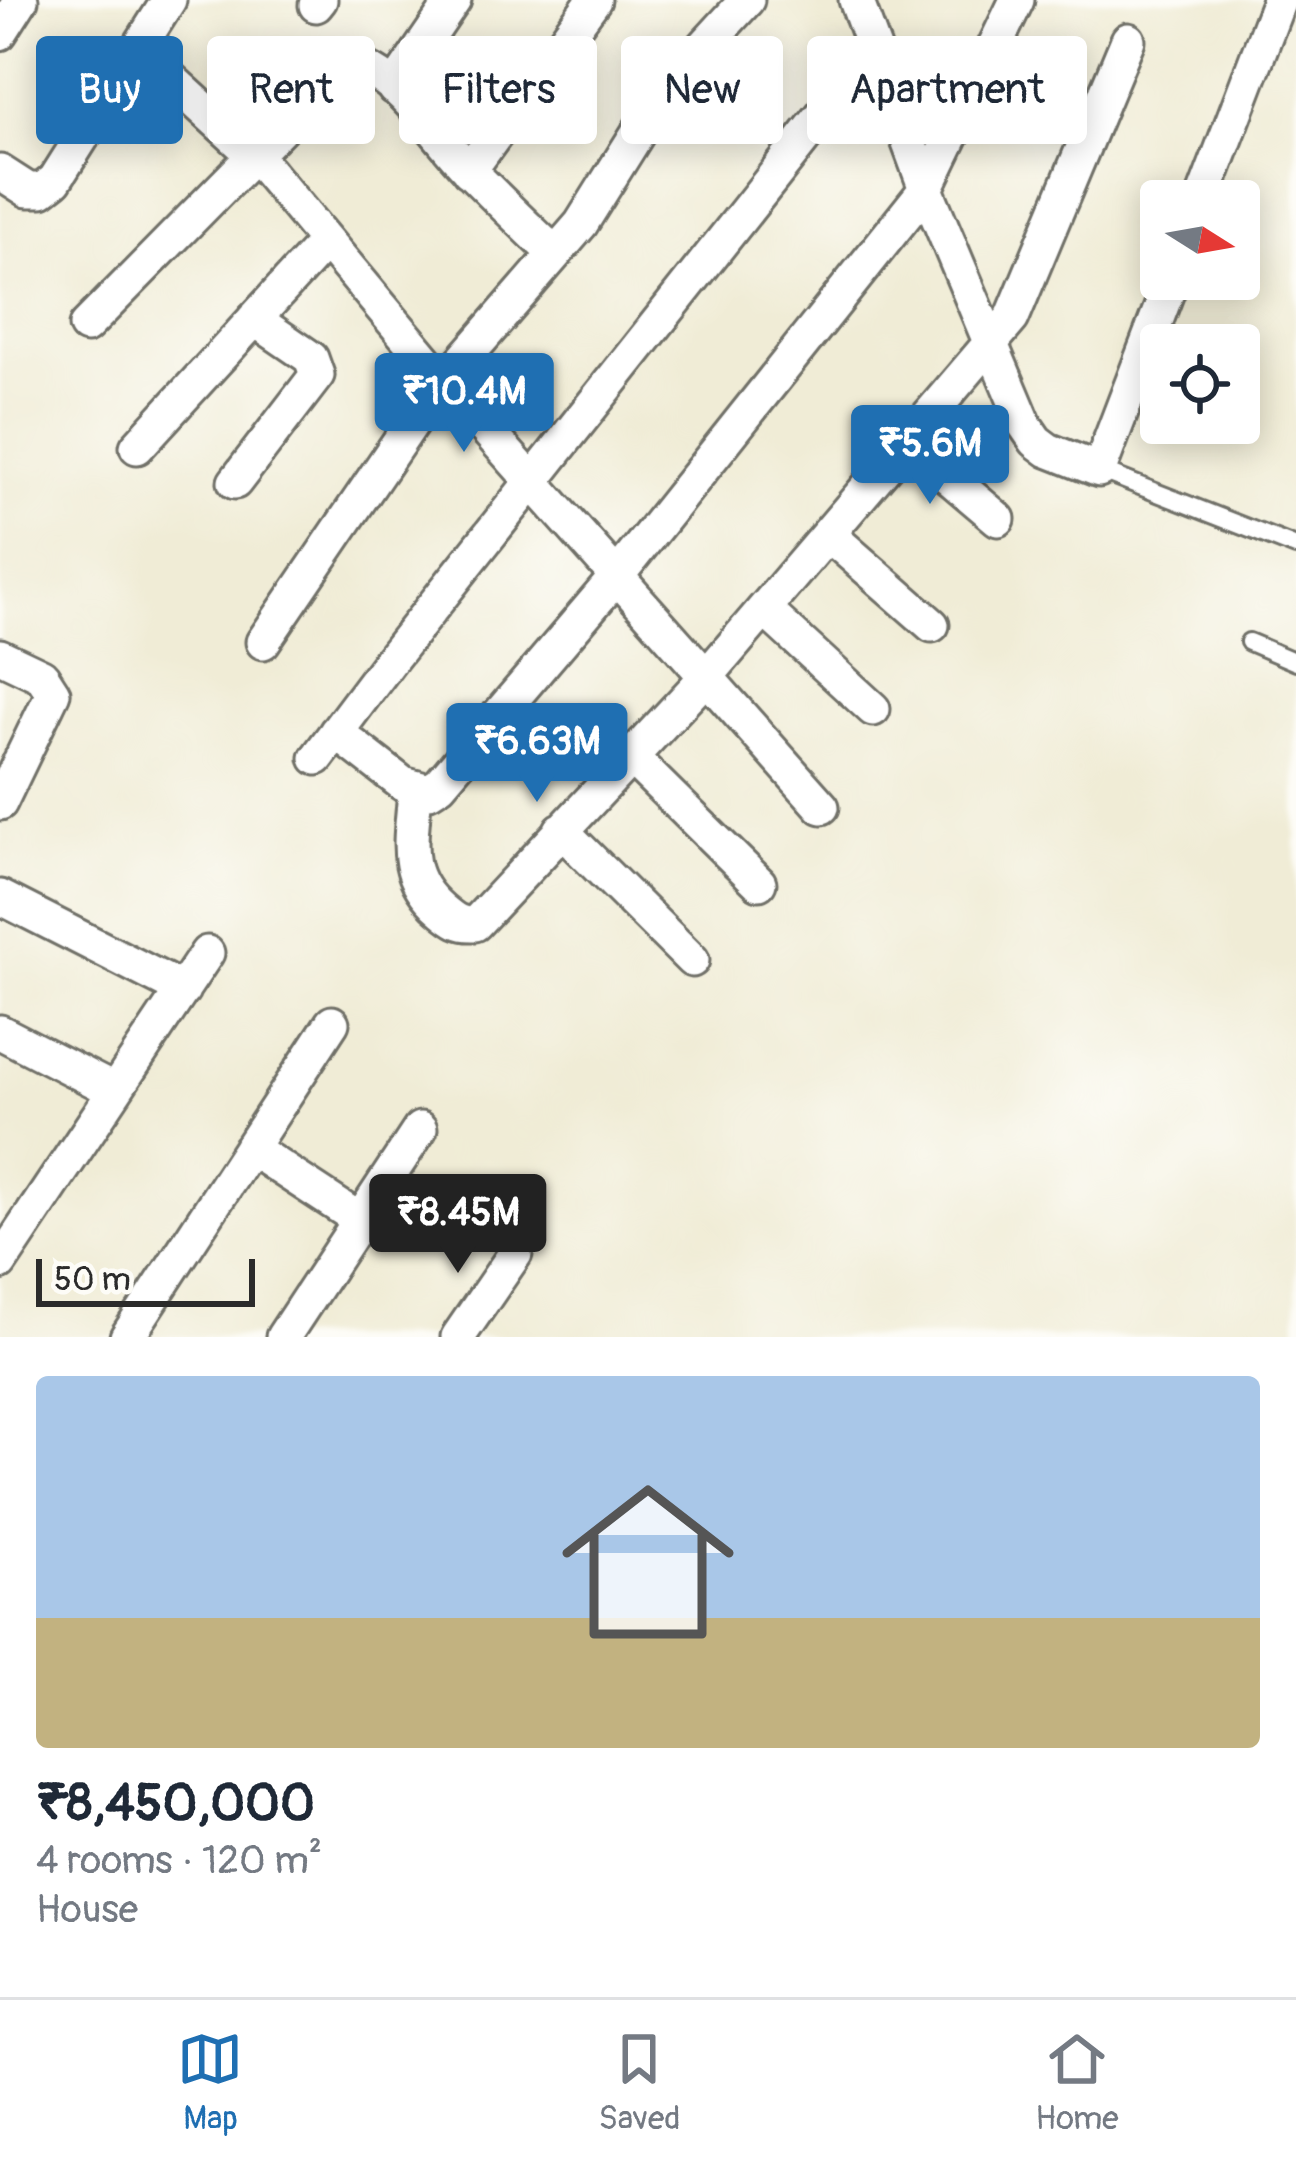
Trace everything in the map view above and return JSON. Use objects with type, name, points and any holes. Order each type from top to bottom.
[{"type":"street","points":[[0,32],[21,0]]},
{"type":"street","points":[[147,36],[169,0]]},
{"type":"street","points":[[394,88],[454,0]]},
{"type":"street","points":[[469,170],[594,0]]},
{"type":"street","points":[[262,641],[404,432],[581,224],[666,88],[747,0]]},
{"type":"street","points":[[856,0],[868,36]]},
{"type":"street","points":[[807,135],[326,745],[415,790],[429,791],[440,784],[617,576],[926,189],[1017,0]]},
{"type":"street","points":[[1210,180],[1279,0]]},
{"type":"street","points":[[415,790],[415,880],[455,922],[465,925],[483,919],[706,677],[991,342],[1022,299],[1128,40]]},
{"type":"street","points":[[86,326],[334,74],[351,63],[372,68],[394,88],[555,254]]},
{"type":"street","points":[[183,90],[256,157],[444,382],[822,808]]},
{"type":"street","points":[[0,172],[28,190],[42,190],[55,180],[78,144]]},
{"type":"street","points":[[909,144],[1025,425],[1036,441],[1099,470],[1164,300]]},
{"type":"street","points":[[136,447],[326,241]]},
{"type":"street","points":[[235,482],[317,375],[311,358],[254,319]]},
{"type":"street","points":[[906,441],[998,519]]},
{"type":"street","points":[[828,534],[932,626]]},
{"type":"street","points":[[764,609],[873,709]]},
{"type":"street","points":[[0,656],[42,676],[53,693],[0,803]]},
{"type":"street","points":[[631,758],[759,883]]},
{"type":"street","points":[[561,830],[692,960]]},
{"type":"street","points":[[0,897],[183,990]]},
{"type":"street","points":[[0,1263],[208,953]]},
{"type":"street","points":[[127,1337],[332,1023]]},
{"type":"street","points":[[0,1032],[115,1091]]},
{"type":"street","points":[[283,1337],[420,1129]]},
{"type":"street","points":[[250,1148],[360,1220]]},
{"type":"street","points":[[458,1337],[515,1254]]},
{"type":"lane","points":[[1099,470],[1296,547]]},
{"type":"lane","points":[[1249,642],[1296,662]]}]
